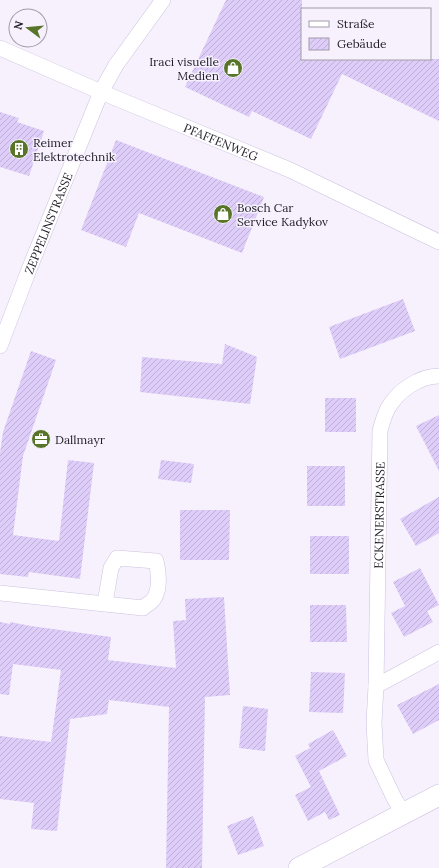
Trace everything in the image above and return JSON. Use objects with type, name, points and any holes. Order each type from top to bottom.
[{"type":"main road","points":[[299,868],[439,795]]},
{"type":"street","name":"ZEPPELINSTRASSE","points":[[0,346],[30,267],[101,92],[116,65],[163,0]]},
{"type":"street","name":"PFAFFENWEG","points":[[0,48],[101,92],[290,170],[439,242]]},
{"type":"street","name":"ECKENERSTRASSE","points":[[404,813],[395,800],[376,760],[374,723],[376,686],[380,432],[389,407],[405,390],[420,381],[439,376]]},
{"type":"street","points":[[0,593],[105,603]]},
{"type":"street","points":[[376,686],[439,652]]},
{"type":"building","points":[[226,0],[302,0],[301,60],[439,59],[439,121],[342,74],[311,139],[252,111],[249,117],[185,87]]},
{"type":"building","name":"Reimer Elektrotechnik","points":[[0,112],[19,118],[17,122],[44,131],[29,176],[0,167]]},
{"type":"building","points":[[116,140],[264,197],[242,253],[139,213],[126,247],[81,230]]},
{"type":"building","points":[[403,299],[415,331],[340,359],[329,327]]},
{"type":"building","points":[[225,344],[257,357],[250,404],[140,392],[142,357],[222,364]]},
{"type":"building","points":[[31,351],[56,360],[23,456],[13,535],[59,541],[68,460],[94,463],[80,579],[29,572],[28,577],[0,574],[0,453],[3,432]]},
{"type":"building","points":[[325,398],[356,398],[356,432],[325,432]]},
{"type":"building","points":[[439,415],[439,471],[416,426]]},
{"type":"building","points":[[161,460],[194,464],[191,483],[158,479]]},
{"type":"building","points":[[307,466],[345,466],[345,506],[307,506]]},
{"type":"building","points":[[439,497],[439,533],[416,546],[400,519]]},
{"type":"building","points":[[180,510],[230,510],[229,560],[180,560]]},
{"type":"building","points":[[310,536],[349,536],[349,574],[310,574]]},
{"type":"building","points":[[420,568],[439,605],[427,611],[433,622],[404,637],[391,613],[405,606],[393,582]]},
{"type":"building","points":[[224,597],[230,695],[205,697],[202,868],[166,868],[169,707],[109,700],[107,714],[70,719],[57,831],[31,829],[34,803],[0,799],[0,736],[51,742],[61,670],[13,664],[9,695],[0,694],[0,622],[10,624],[10,622],[111,637],[108,660],[176,668],[173,621],[186,620],[185,599]]},
{"type":"building","points":[[310,605],[346,605],[347,642],[310,642]]},
{"type":"building","points":[[311,672],[345,673],[343,713],[309,712]]},
{"type":"building","points":[[439,684],[439,720],[413,734],[397,705]]},
{"type":"building","points":[[243,706],[268,709],[265,751],[239,748]]},
{"type":"building","points":[[333,730],[347,756],[319,771],[340,815],[329,820],[325,812],[308,821],[295,795],[311,787],[295,756],[310,748],[308,744]]},
{"type":"building","points":[[253,816],[264,846],[238,855],[227,826]]},
{"type":"place","name":"Iraci visuelle Medien","points":[[233,68]]},
{"type":"place","name":"Reimer Elektrotechnik","points":[[19,149]]},
{"type":"place","name":"Bosch Car Service Kadykov","points":[[223,214]]},
{"type":"place","name":"Dallmayr","points":[[41,439]]}]
